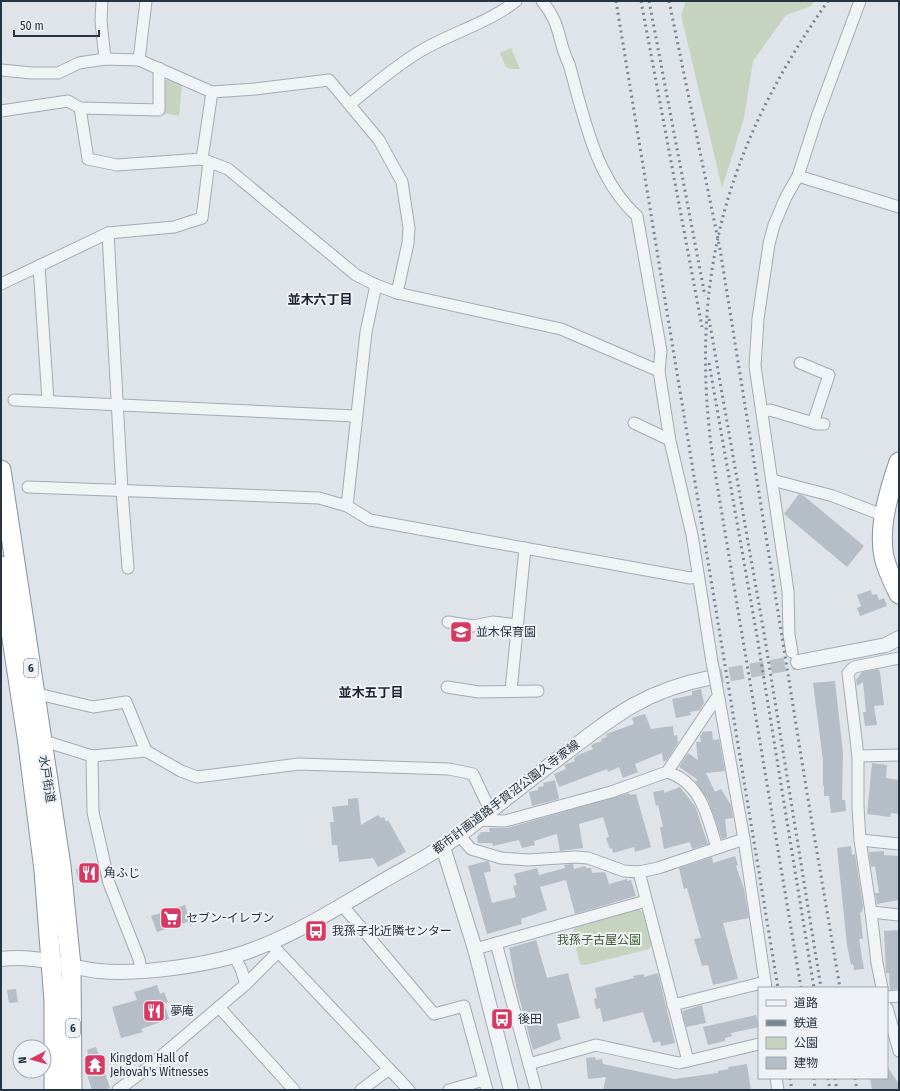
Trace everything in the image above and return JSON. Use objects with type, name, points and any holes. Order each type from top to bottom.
[{"type":"highway","points":[[899,462],[885,516],[883,540],[884,557],[894,572],[899,594]]},
{"type":"highway","name":"水戸街道","points":[[1,470],[61,866],[71,966],[72,1090]]},
{"type":"highway","name":"水戸街道","points":[[1,566],[28,744],[44,870],[54,1002],[54,1090]]},
{"type":"street","points":[[102,1],[101,21],[105,59]]},
{"type":"street","points":[[140,60],[146,1]]},
{"type":"street","points":[[350,104],[390,70],[419,52],[483,22],[516,1]]},
{"type":"street","points":[[542,1],[554,17],[596,154],[612,188],[626,206],[637,216],[661,351],[659,371],[669,437],[692,535],[712,662],[713,683],[719,700],[744,839],[765,985],[673,1005]]},
{"type":"street","points":[[860,1],[816,117],[798,176],[786,197],[769,244],[755,346],[755,366],[788,592],[789,635],[795,657],[886,645],[899,638]]},
{"type":"street","points":[[1,70],[32,73],[58,73],[78,63],[105,59],[140,60],[212,92],[254,89],[329,80],[379,140],[402,182],[409,228],[408,243],[397,293]]},
{"type":"street","points":[[1,111],[68,101],[80,108],[158,110],[159,68]]},
{"type":"street","points":[[1,284],[108,233],[174,227],[202,218],[212,92]]},
{"type":"street","points":[[80,108],[88,159],[117,165],[206,161],[228,169],[356,275],[376,285],[397,293],[562,329],[659,371]]},
{"type":"street","points":[[798,176],[899,207]]},
{"type":"street","points":[[108,233],[122,491],[128,568]]},
{"type":"street","points":[[39,266],[48,401]]},
{"type":"street","points":[[347,506],[355,416],[366,332],[376,285]]},
{"type":"street","points":[[762,412],[770,410],[818,424],[829,375],[800,363]]},
{"type":"street","points":[[14,400],[355,416]]},
{"type":"street","points":[[634,423],[666,438],[669,437]]},
{"type":"street","points":[[772,480],[833,496],[885,516]]},
{"type":"street","points":[[28,488],[319,498],[347,506],[370,520],[690,578],[698,577]]},
{"type":"street","points":[[511,691],[526,548]]},
{"type":"street","points":[[448,622],[473,626],[493,622],[517,625]]},
{"type":"street","points":[[882,987],[877,963],[860,840],[858,756],[848,673],[854,667],[899,658]]},
{"type":"street","name":"都市計画道路手賀沼公園久寺家線","points":[[1,959],[19,956],[102,971],[141,970],[199,964],[274,947],[342,905],[443,847],[629,706],[672,686],[713,683]]},
{"type":"street","points":[[447,688],[479,692],[538,691]]},
{"type":"street","points":[[34,693],[93,707],[126,702],[146,752]]},
{"type":"street","points":[[479,820],[505,820],[611,792],[667,772],[715,700],[719,700]]},
{"type":"street","points":[[41,740],[92,756],[146,752],[181,771],[198,777],[299,764],[449,769],[473,774],[490,810]]},
{"type":"street","points":[[858,756],[899,755]]},
{"type":"street","points":[[92,756],[95,819],[110,883],[139,958],[141,970]]},
{"type":"street","points":[[667,772],[679,776],[693,789],[707,812],[717,848]]},
{"type":"street","points":[[459,835],[471,849],[501,858],[528,860],[581,858],[624,871],[639,872],[658,868],[744,839]]},
{"type":"street","points":[[860,840],[899,844]]},
{"type":"street","points":[[443,847],[474,949],[511,1090]]},
{"type":"street","points":[[639,872],[688,1061]]},
{"type":"street","points":[[474,949],[646,901]]},
{"type":"street","points":[[342,905],[434,1014],[464,1006],[486,1085],[449,1090]]},
{"type":"street","points":[[871,912],[899,915]]},
{"type":"street","points":[[496,943],[536,1090]]},
{"type":"street","points":[[118,1090],[246,984],[274,947],[410,1090]]},
{"type":"street","points":[[234,956],[241,969],[246,984]]},
{"type":"street","points":[[888,997],[899,996]]},
{"type":"street","points":[[219,1007],[294,1090]]},
{"type":"street","points":[[888,1012],[899,1051]]},
{"type":"street","points":[[529,1064],[596,1045],[679,1063],[758,1044]]},
{"type":"street","points":[[361,1090],[389,1069]]},
{"type":"street","points":[[776,1079],[778,1090]]},
{"type":"green space","points":[[686,1],[814,1],[811,6],[786,15],[753,61],[744,118],[722,188],[681,15]]},
{"type":"green space","points":[[511,48],[520,69],[511,69],[506,67],[500,53]]},
{"type":"green space","points":[[170,79],[182,84],[179,116],[163,113],[163,81]]},
{"type":"green space","name":"我孫子古屋公園","points":[[639,909],[644,913],[652,944],[649,949],[585,965],[580,964],[572,932],[576,925]]},
{"type":"building","points":[[799,494],[804,496],[864,546],[847,567],[784,514]]},
{"type":"building","points":[[871,590],[872,595],[877,594],[879,600],[884,598],[887,606],[860,616],[857,608],[861,606],[857,595]]},
{"type":"building","points":[[878,669],[880,672],[884,705],[874,706],[877,725],[865,726],[863,712],[866,712],[863,682],[857,686],[856,680],[862,672]]},
{"type":"building","points":[[835,681],[843,753],[842,800],[845,800],[846,811],[831,813],[829,796],[824,796],[823,761],[813,683]]},
{"type":"building","points":[[701,689],[704,703],[700,710],[690,712],[691,715],[676,718],[672,699],[692,695],[692,691]]},
{"type":"building","points":[[645,714],[651,729],[673,726],[674,736],[677,735],[678,743],[666,761],[663,761],[662,753],[635,764],[638,772],[623,778],[619,767],[608,772],[607,769],[559,787],[554,774],[566,769],[564,765],[575,761],[574,758],[578,755],[593,749],[591,745],[602,741],[601,739],[607,737],[606,734],[634,724],[632,718]]},
{"type":"building","points":[[712,731],[713,740],[719,739],[725,771],[706,773],[715,792],[721,789],[731,805],[733,818],[725,819],[727,837],[722,839],[708,800],[695,781],[698,780],[679,767],[688,753],[698,760],[696,742],[701,742],[700,735],[702,735],[702,732]]},
{"type":"building","points":[[872,763],[887,765],[886,778],[899,780],[899,814],[891,813],[890,817],[867,814]]},
{"type":"building","points":[[555,780],[559,799],[532,806],[529,792],[538,790],[538,787],[544,786],[543,783]]},
{"type":"building","points":[[680,787],[695,806],[708,844],[692,849],[690,842],[664,849],[660,827],[663,827],[658,805],[656,806],[653,792],[664,790],[664,793]]},
{"type":"building","points":[[629,793],[630,795],[636,794],[651,847],[635,852],[634,847],[613,853],[612,848],[610,849],[606,838],[609,837],[603,817],[579,824],[583,848],[560,851],[557,834],[534,841],[535,845],[522,848],[519,840],[493,846],[492,843],[478,843],[477,837],[481,832],[490,832],[489,828],[507,828]]},
{"type":"building","points":[[358,798],[361,825],[378,815],[381,818],[384,817],[386,822],[388,820],[406,852],[378,867],[373,858],[339,862],[337,845],[332,845],[330,822],[334,822],[332,807],[348,805],[348,799]]},
{"type":"building","points":[[851,846],[852,855],[855,854],[863,906],[862,912],[860,913],[863,939],[859,939],[864,969],[854,970],[853,964],[851,965],[847,945],[837,848]]},
{"type":"building","points":[[884,851],[884,855],[899,856],[899,900],[877,904],[875,893],[879,893],[875,866],[871,867],[869,852]]},
{"type":"building","points":[[735,856],[738,865],[736,866],[744,889],[749,918],[723,923],[738,979],[713,985],[708,965],[702,966],[694,939],[701,938],[687,888],[684,889],[679,868],[712,857],[713,863]]},
{"type":"building","points":[[487,861],[489,862],[491,871],[484,873],[492,903],[516,897],[513,886],[517,885],[514,874],[537,868],[539,875],[565,868],[564,865],[573,864],[574,869],[585,866],[586,868],[591,868],[592,873],[605,872],[609,884],[627,879],[627,881],[631,880],[636,896],[575,914],[566,880],[540,887],[547,910],[521,919],[522,924],[487,934],[468,866]]},
{"type":"building","name":"角ふじ","points":[[98,867],[101,878],[78,880],[76,869]]},
{"type":"building","name":"セブン-イレブン","points":[[185,905],[190,921],[157,932],[151,916]]},
{"type":"building","points":[[899,930],[899,989],[890,990],[889,973],[886,973],[884,931]]},
{"type":"building","points":[[536,940],[547,978],[568,973],[580,1018],[557,1024],[561,1039],[533,1050],[516,986],[509,948]]},
{"type":"building","points":[[658,973],[675,1043],[661,1046],[660,1041],[653,1043],[643,1012],[603,1022],[600,1008],[596,1009],[594,999],[597,998],[595,988],[634,978],[633,976],[644,974],[644,977]]},
{"type":"building","points":[[157,985],[160,994],[164,992],[168,1002],[164,1003],[169,1019],[141,1029],[143,1032],[121,1038],[112,1007],[137,1000],[134,992]]},
{"type":"building","points":[[16,989],[18,1002],[9,1003],[7,990]]},
{"type":"building","points":[[702,1005],[706,1023],[686,1027],[682,1011]]},
{"type":"building","points":[[756,1015],[758,1023],[758,1027],[731,1033],[732,1036],[725,1038],[725,1041],[708,1045],[703,1027]]},
{"type":"building","name":"Kingdom Hall of Jehovah's Witnesses","points":[[96,1047],[110,1088],[104,1090],[92,1090],[86,1072],[89,1070],[87,1050]]},
{"type":"building","points":[[595,1057],[596,1060],[602,1059],[603,1064],[674,1079],[718,1073],[718,1071],[729,1069],[728,1067],[747,1064],[751,1090],[603,1090],[606,1077],[588,1079],[586,1058]]},
{"type":"building","points":[[888,1068],[899,1084],[899,1090],[872,1090],[870,1079],[888,1079]]},
{"type":"tunnel","points":[[709,678],[798,662]]},
{"type":"railway","points":[[616,1],[778,987]]},
{"type":"railway","points":[[641,1],[702,327]]},
{"type":"railway","points":[[649,1],[705,296]]},
{"type":"railway","points":[[669,1],[720,249],[807,793],[840,987]]},
{"type":"railway","points":[[801,987],[713,460],[707,395],[706,334],[711,275],[722,218],[740,163],[763,109],[792,55],[828,1]]},
{"type":"railway","points":[[709,319],[764,633],[821,987]]},
{"type":"railway","points":[[709,363],[757,636],[814,987]]},
{"type":"railway","points":[[790,1079],[792,1090]]},
{"type":"railway","points":[[814,1079],[815,1090]]},
{"type":"railway","points":[[828,1079],[830,1090]]},
{"type":"railway","points":[[835,1079],[837,1090]]},
{"type":"railway","points":[[855,1079],[857,1090]]},
{"type":"place","name":"並木保育園","points":[[461,632]]},
{"type":"place","name":"角ふじ","points":[[89,873]]},
{"type":"place","name":"セブン-イレブン","points":[[171,918]]},
{"type":"place","name":"我孫子北近隣センター","points":[[316,931]]},
{"type":"place","name":"夢庵","points":[[154,1011]]},
{"type":"place","name":"後田","points":[[502,1019]]},
{"type":"place","name":"Kingdom Hall of Jehovah's Witnesses","points":[[95,1065]]},
{"type":"district","name":"並木六丁目","points":[[320,299]]},
{"type":"district","name":"並木五丁目","points":[[371,692]]}]
